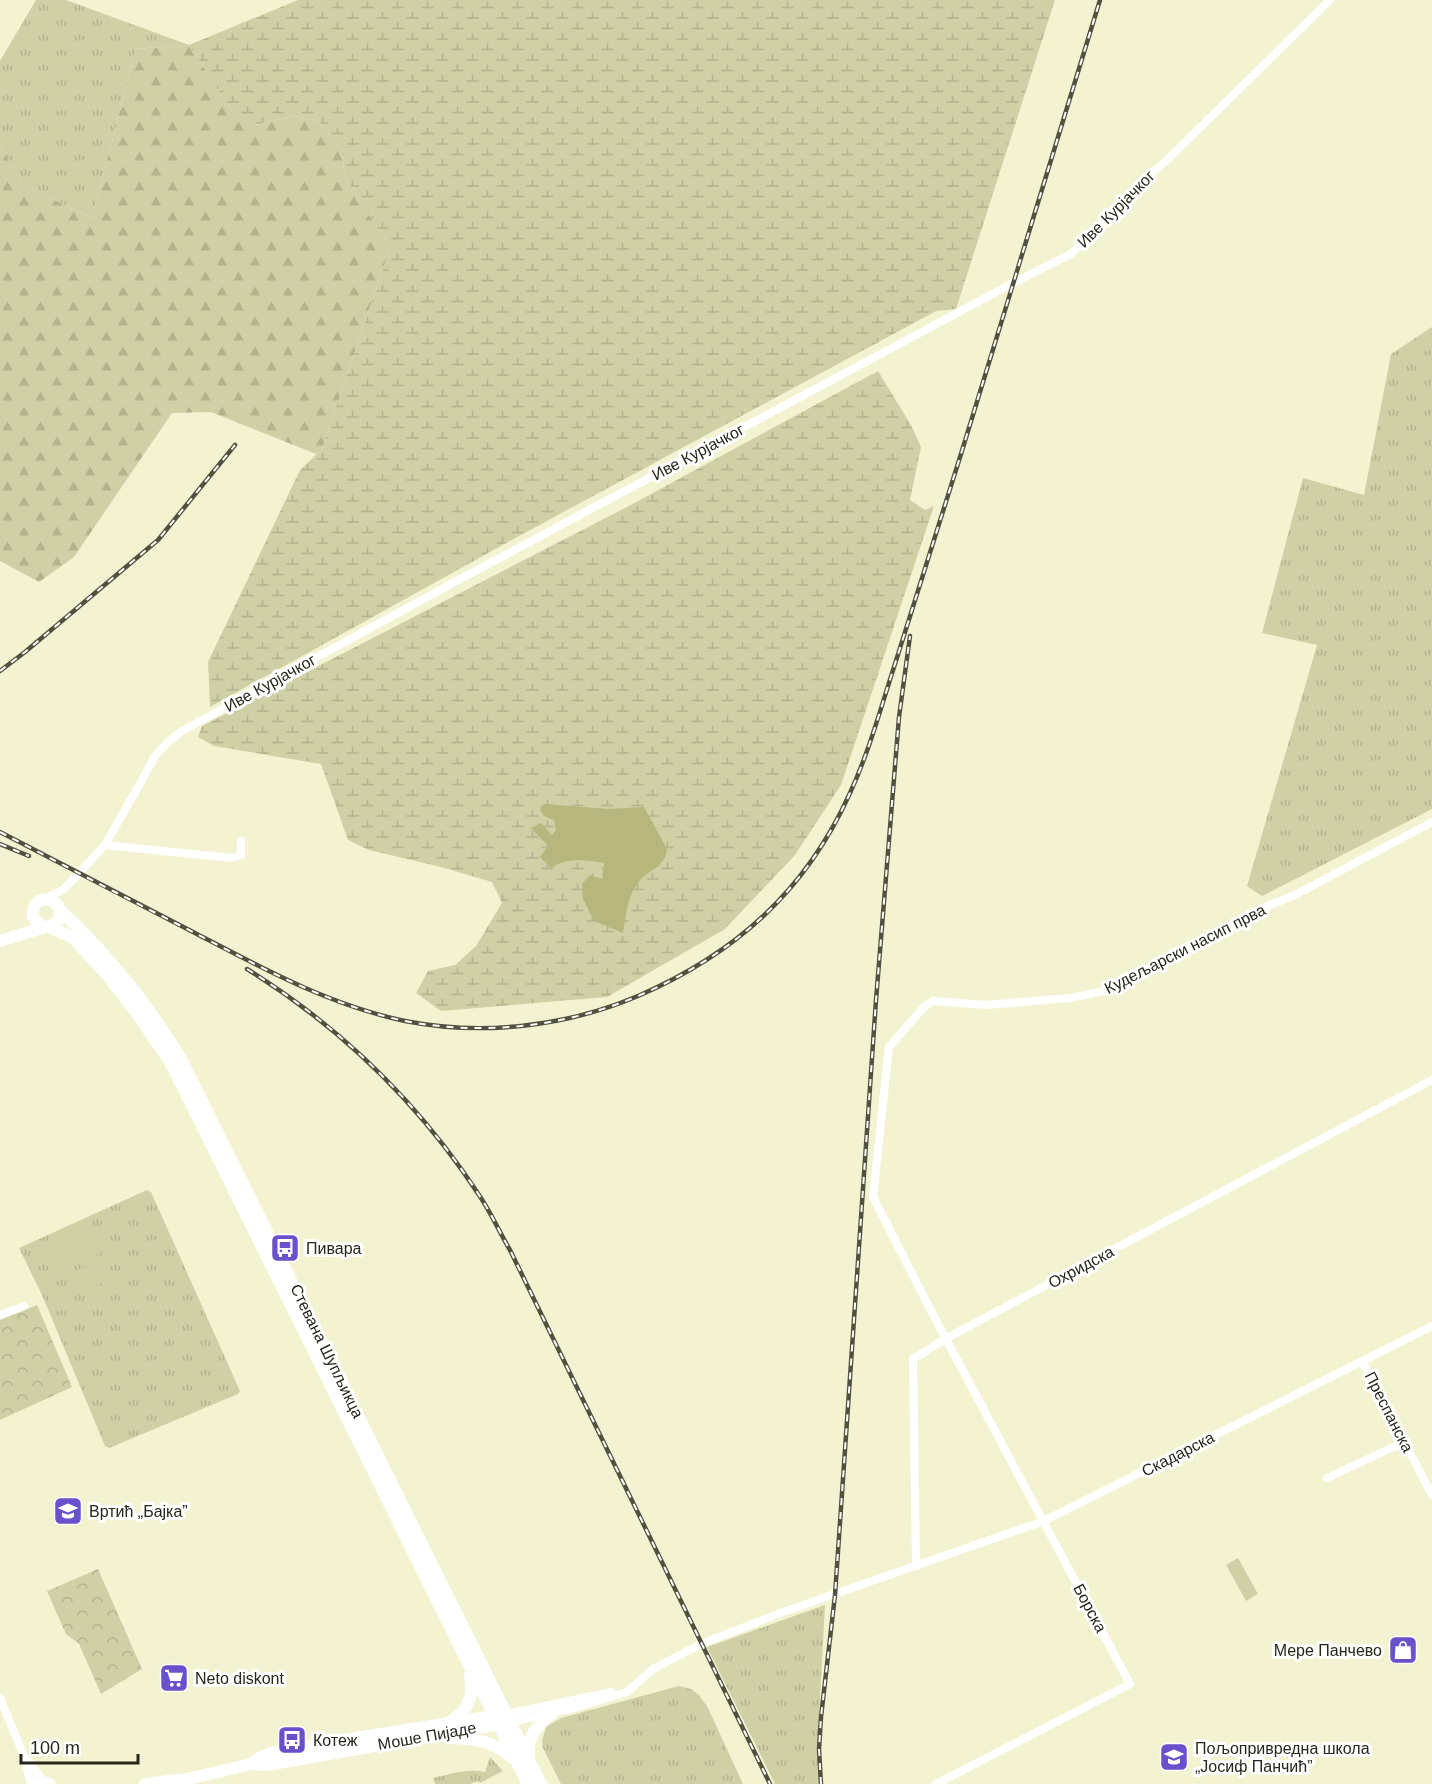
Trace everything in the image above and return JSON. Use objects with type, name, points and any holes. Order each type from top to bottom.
[{"type":"main road","points":[[47,898],[55,901],[60,909],[58,920],[47,927],[6,939],[32,913],[37,902],[47,898]]},
{"type":"main road","name":"Стевана Шупљикца","points":[[60,909],[129,981],[181,1059],[502,1719],[524,1763],[541,1784]]},
{"type":"main road","points":[[32,913],[37,924],[47,927]]},
{"type":"main road","name":"Стевана Шупљикца","points":[[47,927],[72,937],[108,976],[138,1014],[171,1063],[467,1662],[502,1719]]},
{"type":"main road","points":[[446,1723],[461,1715],[468,1705],[472,1686],[467,1662]]},
{"type":"main road","points":[[429,1737],[484,1741],[524,1763],[532,1732],[552,1713]]},
{"type":"main road","name":"Моше Пијаде","points":[[251,1764],[257,1758],[272,1752],[446,1723],[502,1719]]},
{"type":"main road","name":"Моше Пијаде","points":[[145,1784],[187,1779],[251,1764],[267,1765],[429,1737],[502,1719]]},
{"type":"main road","name":"Стевана Шупљикца","points":[[524,1763],[528,1784]]},
{"type":"street","name":"Иве Курјачког","points":[[64,889],[105,845],[156,756],[182,731],[441,589],[1071,254],[1130,193],[1169,158],[1330,0]]},
{"type":"street","name":"Кудељарски насип прва","points":[[947,1338],[873,1197],[885,1067],[889,1047],[924,1007],[933,1001],[987,1005],[1070,998],[1104,992],[1432,822]]},
{"type":"street","points":[[105,845],[232,858],[240,855],[241,841]]},
{"type":"street","points":[[47,898],[64,889]]},
{"type":"street","points":[[60,909],[64,889]]},
{"type":"street","name":"Охридска","points":[[916,1566],[913,1359],[947,1338],[1432,1080]]},
{"type":"street","points":[[0,1315],[24,1306]]},
{"type":"street","name":"Скадарска","points":[[627,1692],[653,1669],[701,1644],[1044,1521],[1432,1326]]},
{"type":"street","name":"Борска","points":[[936,1784],[1131,1684],[947,1338]]},
{"type":"street","name":"Преспанска","points":[[1362,1361],[1432,1496]]},
{"type":"street","points":[[1327,1478],[1404,1442]]},
{"type":"street","points":[[502,1719],[598,1694],[627,1692]]},
{"type":"street","points":[[502,1719],[552,1713],[627,1692]]},
{"type":"street","points":[[0,1698],[4,1717],[39,1783]]},
{"type":"street","points":[[24,1756],[39,1783]]},
{"type":"green space","points":[[36,0],[66,0],[189,45],[136,49],[92,218],[23,185],[0,145],[0,61]]},
{"type":"green space","points":[[298,0],[1055,0],[956,309],[936,311],[508,542],[210,707],[208,662],[300,470],[322,449],[390,248],[345,177],[342,152],[319,121],[294,116],[255,125],[239,122],[189,45]]},
{"type":"green space","points":[[189,45],[239,122],[256,125],[294,116],[319,121],[342,152],[345,177],[390,248],[322,449],[316,454],[211,412],[172,413],[74,557],[39,582],[0,561],[0,145],[23,185],[92,218],[136,49]]},
{"type":"green space","points":[[1432,327],[1432,809],[1262,896],[1247,886],[1317,645],[1262,633],[1303,478],[1364,495],[1391,354]]},
{"type":"green space","points":[[878,371],[911,425],[921,447],[910,500],[925,510],[934,506],[841,785],[795,855],[725,929],[607,997],[441,1011],[416,993],[428,971],[455,965],[476,946],[502,903],[492,882],[369,850],[348,840],[321,764],[214,746],[198,737],[202,726],[627,507]]},
{"type":"green space","points":[[147,1190],[151,1192],[240,1391],[238,1394],[109,1448],[105,1446],[42,1295],[19,1248]]},
{"type":"green space","points":[[93,1227],[103,1252],[55,1272],[45,1246]]},
{"type":"green space","points":[[98,1261],[107,1281],[75,1295],[66,1275]]},
{"type":"green space","points":[[37,1305],[72,1387],[0,1420],[0,1320]]},
{"type":"green space","points":[[1238,1558],[1258,1594],[1246,1601],[1226,1565]]},
{"type":"green space","points":[[98,1569],[142,1669],[101,1694],[79,1644],[66,1634],[47,1591]]},
{"type":"green space","points":[[825,1605],[818,1734],[821,1784],[775,1784],[707,1647]]},
{"type":"green space","points":[[679,1686],[691,1689],[699,1695],[708,1708],[743,1784],[561,1784],[543,1748],[542,1741],[546,1727],[561,1718]]},
{"type":"green space","points":[[490,1757],[503,1771],[480,1783],[478,1781],[470,1784],[435,1784],[433,1778],[465,1771],[485,1772]]},
{"type":"shaded area","points":[[544,804],[608,809],[644,807],[667,849],[666,856],[659,865],[641,879],[634,889],[627,908],[623,933],[594,921],[583,899],[582,884],[590,875],[602,879],[604,863],[570,861],[551,868],[540,857],[548,846],[531,828],[541,823],[552,835],[556,830],[554,820],[544,816],[540,809]]},
{"type":"railway","points":[[0,832],[297,984],[377,1014],[434,1026],[464,1028],[523,1026],[582,1015],[610,1007],[673,979],[736,939],[764,916],[812,860],[832,828],[863,762],[961,454],[1100,0]]},
{"type":"railway","points":[[0,671],[158,540],[235,445]]},
{"type":"railway","points":[[821,1784],[819,1749],[821,1717],[835,1595],[876,1000],[899,717],[910,636]]},
{"type":"railway","points":[[0,844],[29,856]]},
{"type":"railway","points":[[247,969],[315,1016],[377,1070],[432,1131],[481,1198],[510,1250],[770,1784]]},
{"type":"place","name":"Пивара","points":[[285,1248]]},
{"type":"place","name":"Вртић „Бајка”","points":[[68,1511]]},
{"type":"place","name":"Мере Панчево","points":[[1403,1650]]},
{"type":"place","name":"Neto diskont","points":[[174,1678]]},
{"type":"place","name":"Котеж","points":[[292,1740]]},
{"type":"place","name":"Пољопривредна школа „Јосиф Панчић”","points":[[1174,1757]]}]
